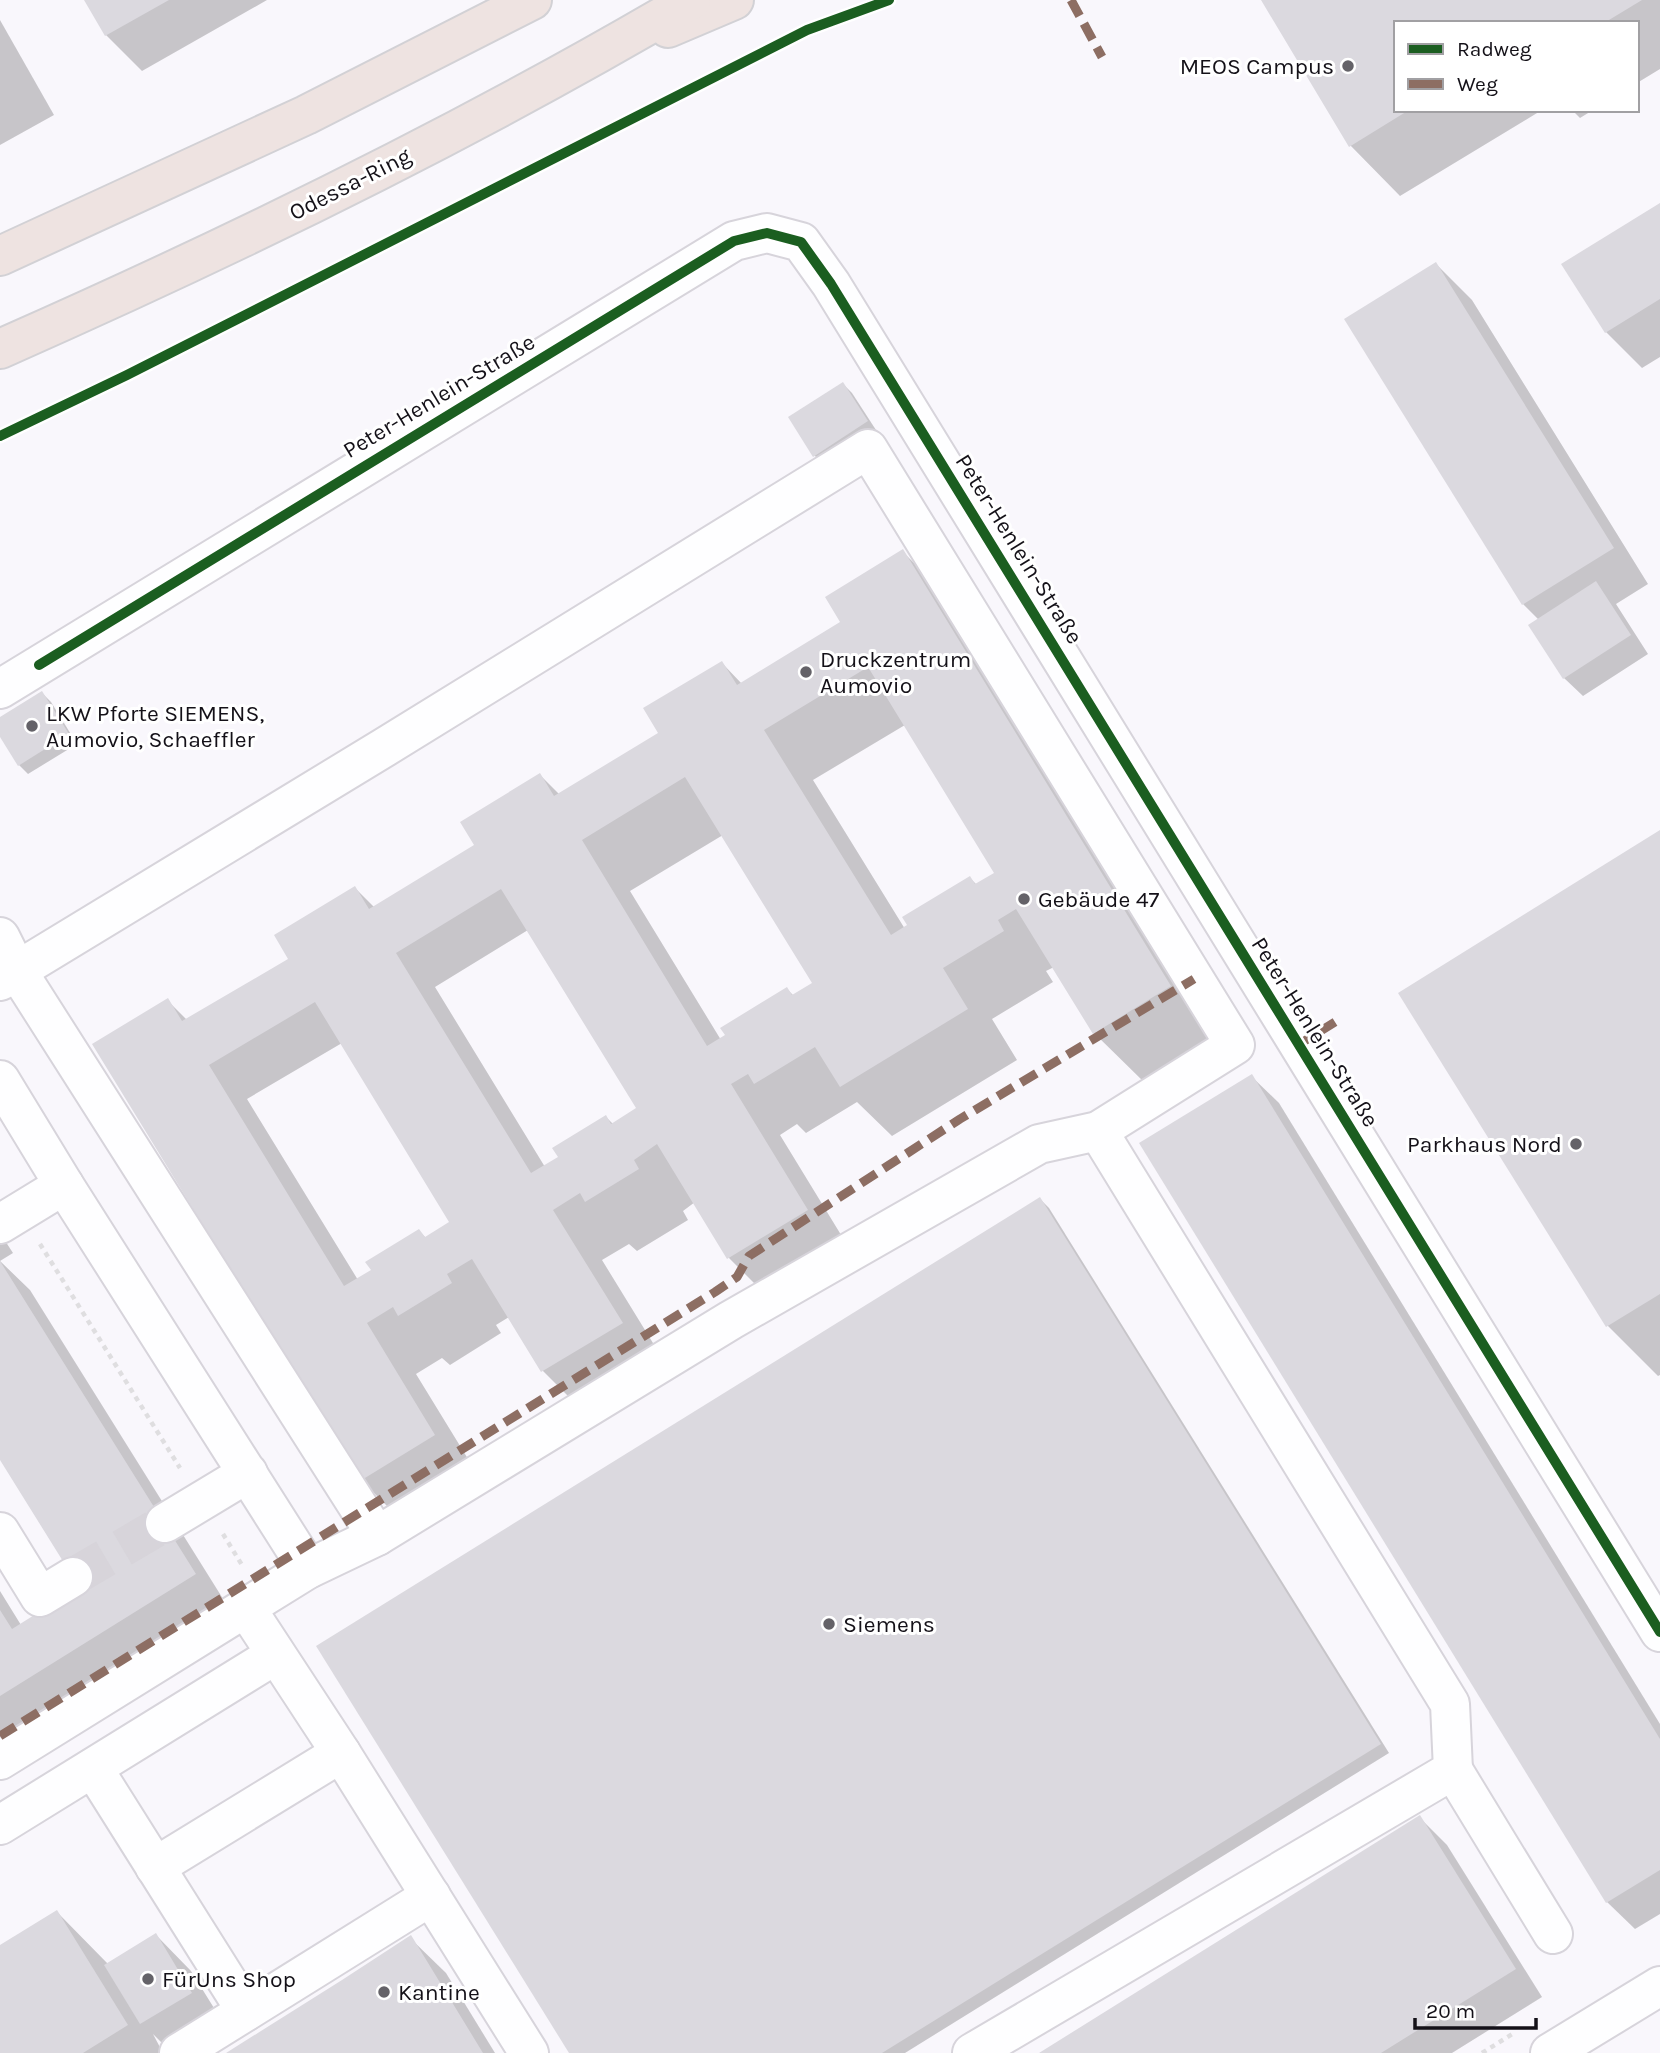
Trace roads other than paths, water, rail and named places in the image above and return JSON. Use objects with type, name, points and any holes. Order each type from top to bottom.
[{"type":"highway","name":"Odessa-Ring","points":[[0,349],[335,193],[579,66],[691,0]]},
{"type":"highway","points":[[579,66],[734,0]]},
{"type":"highway","points":[[0,256],[306,115],[528,1]]},
{"type":"street","name":"Peter-Henlein-Straße","points":[[0,689],[734,241],[767,233],[801,242],[831,284],[1660,1632]]},
{"type":"street","points":[[0,1760],[308,1569],[377,1536],[731,1320],[1027,1150],[1039,1144],[1098,1131],[1235,1045],[868,449],[385,747],[5,962],[377,1536]]},
{"type":"street","points":[[0,1080],[308,1569]]},
{"type":"street","points":[[1098,1131],[1450,1704],[1453,1770],[1553,1934]]},
{"type":"street","points":[[10,1218],[64,1185]]},
{"type":"street","points":[[165,1523],[248,1473]]},
{"type":"street","points":[[0,1532],[40,1597],[73,1577]]},
{"type":"street","points":[[246,1608],[432,1896],[529,2053]]},
{"type":"street","points":[[0,1825],[275,1655]]},
{"type":"street","points":[[155,1867],[341,1753]]},
{"type":"street","points":[[93,1768],[246,2011]]},
{"type":"street","points":[[972,2053],[1453,1770]]},
{"type":"street","points":[[178,2053],[432,1896]]},
{"type":"street","points":[[1550,2053],[1660,1986]]},
{"type":"tunnel","points":[[73,1577],[165,1523]]},
{"type":"place","name":"MEOS Campus","points":[[1348,66]]},
{"type":"place","name":"Druckzentrum Aumovio","points":[[806,672]]},
{"type":"place","name":"LKW Pforte SIEMENS, Aumovio, Schaeffler","points":[[32,726]]},
{"type":"place","name":"Gebäude 47","points":[[1024,899]]},
{"type":"place","name":"Parkhaus Nord","points":[[1576,1144]]},
{"type":"place","name":"Siemens","points":[[829,1624]]},
{"type":"place","name":"FürUns Shop","points":[[148,1979]]},
{"type":"place","name":"Kantine","points":[[384,1992]]}]
